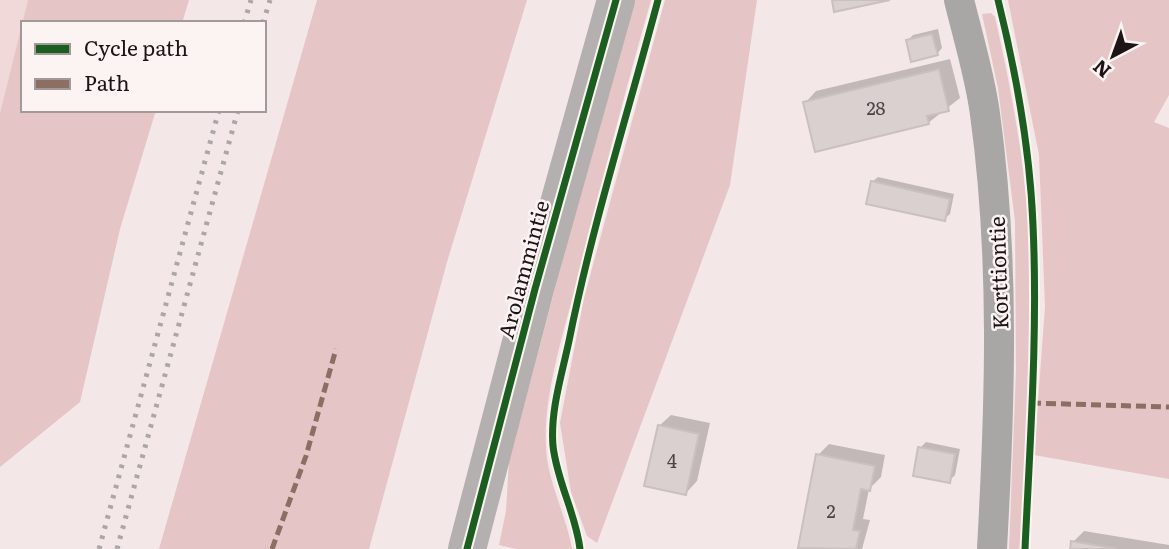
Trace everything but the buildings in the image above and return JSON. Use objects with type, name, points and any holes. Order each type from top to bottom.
[{"type":"street","name":"Arolammintie","points":[[467,549],[538,276],[616,0]]},
{"type":"street","name":"Korttiontie","points":[[959,0],[985,112],[996,225],[1001,323],[992,549]]},
{"type":"shaded area","points":[[0,0],[28,0],[21,21],[0,113]]},
{"type":"shaded area","points":[[28,0],[189,0],[183,21],[23,21]]},
{"type":"shaded area","points":[[317,0],[527,0],[447,262],[369,549],[159,549]]},
{"type":"shaded area","points":[[632,0],[651,0],[560,343],[548,406],[547,459],[572,549],[517,549],[499,545],[506,511],[509,461]]},
{"type":"shaded area","points":[[665,0],[757,0],[730,185],[597,543],[587,536],[571,492],[560,423],[584,298]]},
{"type":"shaded area","points":[[1008,0],[1169,0],[1169,95],[1154,122],[1169,128],[1169,479],[1034,455],[1045,307],[1039,155]]},
{"type":"shaded area","points":[[991,13],[995,17],[1006,67],[1023,169],[1028,220],[1031,343],[1022,549],[1009,549],[1016,371],[1015,221],[998,88],[982,14]]},
{"type":"shaded area","points":[[21,28],[21,112],[155,112],[120,229],[80,402],[0,467],[0,113]]},
{"type":"railway","points":[[245,21],[251,0]]},
{"type":"railway","points":[[264,21],[270,0]]},
{"type":"railway","points":[[99,549],[218,112]]},
{"type":"railway","points":[[117,549],[237,112]]},
{"type":"marked path","points":[[272,549],[306,456],[336,349]]},
{"type":"marked path","points":[[1031,403],[1169,407]]},
{"type":"cycle path","points":[[467,549],[535,289],[616,0]]},
{"type":"cycle path","points":[[580,549],[575,523],[555,459],[555,406],[588,255],[658,0]]},
{"type":"cycle path","points":[[998,0],[1021,112],[1033,225],[1034,346],[1025,549]]}]
